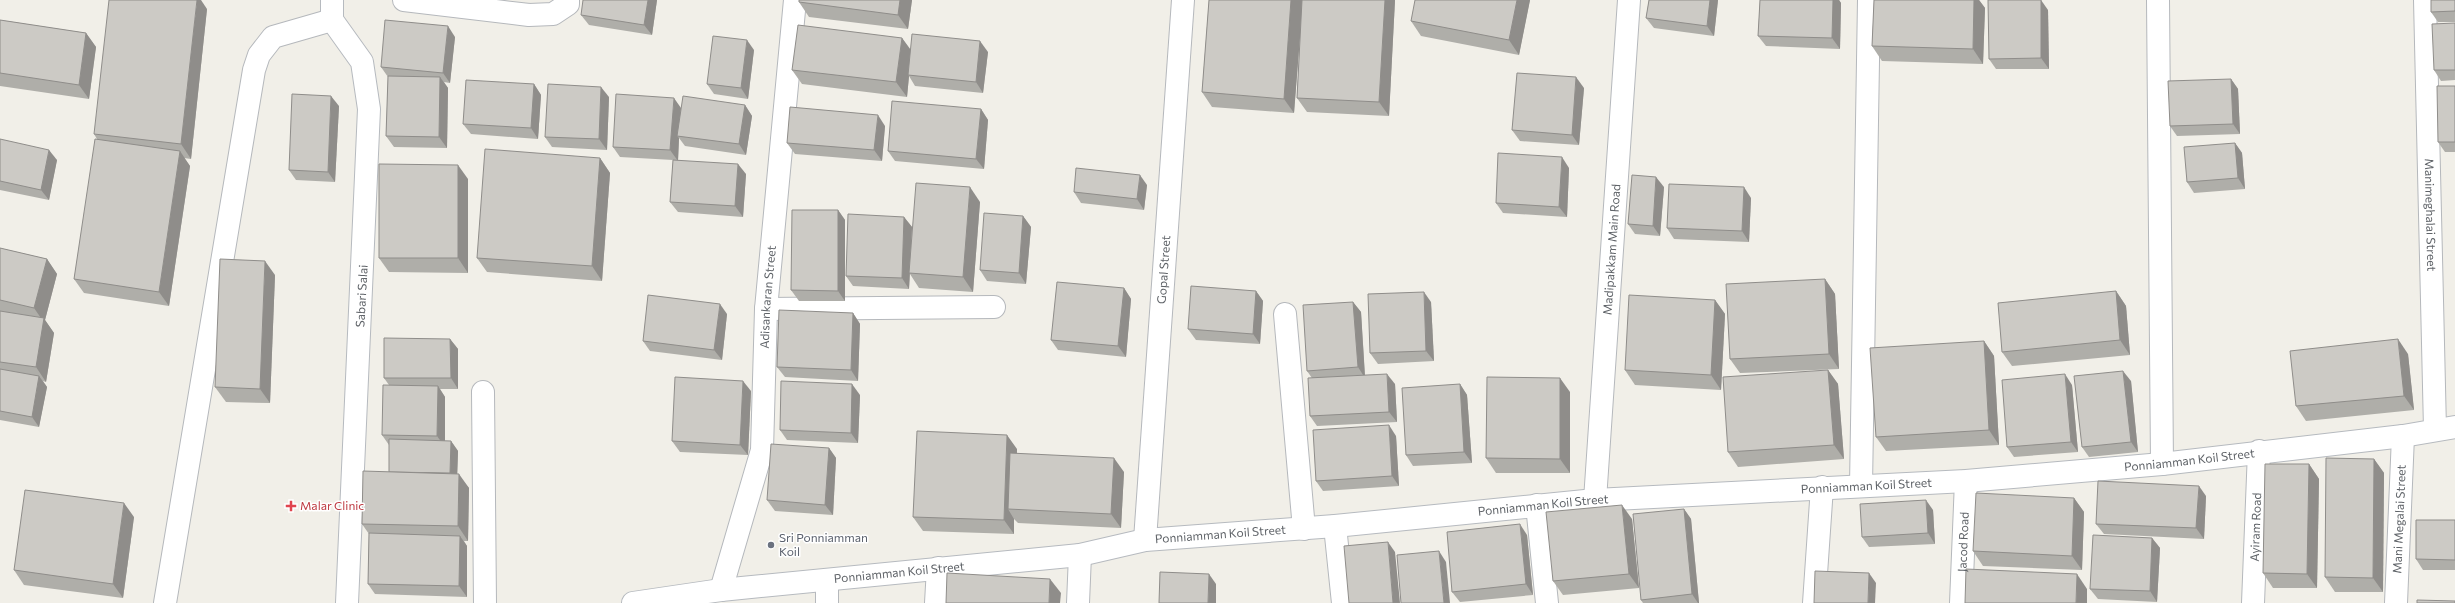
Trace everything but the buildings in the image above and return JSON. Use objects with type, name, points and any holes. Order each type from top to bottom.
[{"type":"street","points":[[404,0],[529,15],[553,14],[568,4],[568,0]]},
{"type":"street","name":"Adisankaran Street","points":[[721,590],[762,450],[766,309],[795,0]]},
{"type":"street","name":"Gopal Street","points":[[1145,540],[1183,0]]},
{"type":"street","name":"Madipakkam Main Road","points":[[1596,500],[1629,0]]},
{"type":"street","points":[[1861,486],[1869,0]]},
{"type":"street","points":[[2158,0],[2162,464]]},
{"type":"street","name":"Manimeghalai Street","points":[[2424,0],[2445,428]]},
{"type":"street","points":[[165,603],[254,70],[259,55],[273,37],[332,10]]},
{"type":"street","name":"Sabari Salai","points":[[332,10],[362,62],[369,109],[346,603]]},
{"type":"street","points":[[766,309],[994,307]]},
{"type":"street","points":[[1285,314],[1304,529]]},
{"type":"street","points":[[484,392],[485,603]]},
{"type":"street","name":"Ponniamman Koil Street","points":[[633,603],[721,590],[827,581],[938,568],[1080,555],[1145,540],[1304,529],[1596,500],[1822,487],[1966,481],[2162,464],[2259,451],[2403,436],[2445,428]]},
{"type":"street","name":"Mani Megalai Street","points":[[2396,603],[2403,436]]},
{"type":"street","name":"Ayiram Road","points":[[2253,603],[2259,451]]},
{"type":"street","name":"Jacod Road","points":[[1960,603],[1966,481]]},
{"type":"street","points":[[1814,603],[1822,487]]},
{"type":"street","points":[[1538,505],[1547,603]]},
{"type":"street","points":[[1335,526],[1343,603]]},
{"type":"street","points":[[1078,603],[1080,555]]},
{"type":"street","points":[[936,603],[938,568]]},
{"type":"street","points":[[827,581],[827,603]]},
{"type":"place","name":"Malar Clinic","points":[[291,506]]},
{"type":"place","name":"Sri Ponniamman Koil","points":[[771,545]]}]
